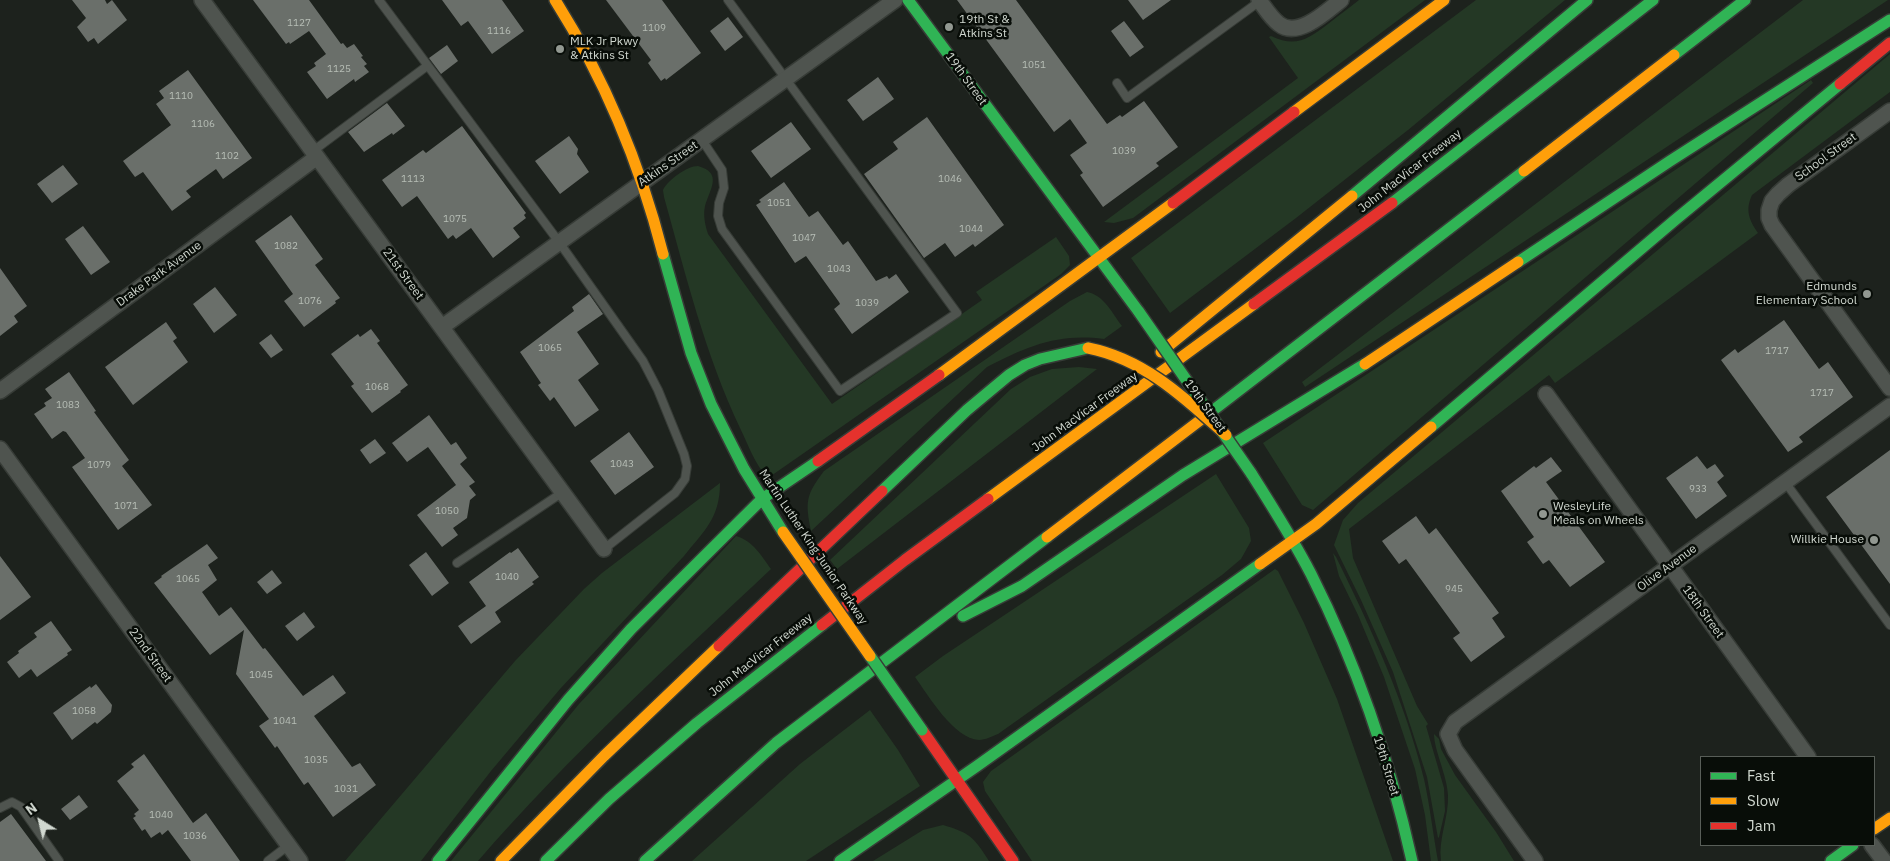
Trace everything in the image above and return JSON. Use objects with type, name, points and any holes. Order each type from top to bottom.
[{"type":"main road","name":"Martin Luther King Junior Parkway","points":[[555,0],[573,28],[612,101],[642,182],[692,357],[723,429],[762,499],[783,532],[1013,861]]},
{"type":"main road","name":"19th Street","points":[[908,0],[1139,312],[1226,435],[1292,541],[1317,588],[1360,687],[1384,752],[1412,861]]},
{"type":"main road","points":[[438,861],[562,707],[631,629],[762,499],[868,427],[1099,258],[1444,0]]},
{"type":"main road","points":[[1129,378],[1587,0]]},
{"type":"main road","name":"John MacVicar Freeway","points":[[546,861],[609,799],[697,722],[905,560],[1360,227],[1653,0]]},
{"type":"main road","points":[[644,861],[776,743],[1322,327],[1745,0]]},
{"type":"main road","points":[[903,646],[1022,586],[1183,475],[1356,370],[1670,161],[1890,20]]},
{"type":"main road","points":[[840,861],[1316,524],[1674,220],[1890,43]]},
{"type":"main road","points":[[501,861],[604,756],[967,410],[1002,380],[1025,365],[1056,353],[1088,348],[1117,355],[1146,370],[1181,393],[1226,435]]},
{"type":"main road","points":[[905,560],[1083,415]]},
{"type":"main road","points":[[1875,829],[1890,818]]},
{"type":"main road","points":[[1831,861],[1852,846]]},
{"type":"street","name":"21st Street","points":[[202,0],[604,549]]},
{"type":"street","name":"Atkins Street","points":[[442,327],[895,0]]},
{"type":"street","points":[[1259,1],[1280,25],[1292,28],[1305,26],[1341,0]]},
{"type":"street","name":"School Street","points":[[1890,111],[1788,185],[1772,202],[1769,210],[1769,218],[1772,225],[1890,388]]},
{"type":"street","name":"Drake Park Avenue","points":[[0,391],[315,154]]},
{"type":"street","name":"18th Street","points":[[1546,394],[1807,756]]},
{"type":"street","name":"Olive Avenue","points":[[1535,861],[1454,750],[1448,734],[1452,726],[1459,718],[1890,406]]},
{"type":"street","name":"22nd Street","points":[[0,449],[300,861]]},
{"type":"street","points":[[1873,846],[1884,861]]},
{"type":"lane","points":[[379,0],[559,242],[643,361],[658,390],[684,454],[687,466],[685,479],[676,493],[604,549]]},
{"type":"lane","points":[[702,140],[722,170],[724,188],[719,203],[718,216],[722,229],[840,391],[957,313],[728,0]]},
{"type":"lane","points":[[1117,83],[1128,98],[1259,1]]},
{"type":"lane","points":[[315,154],[427,66]]},
{"type":"lane","points":[[1785,482],[1890,625]]},
{"type":"lane","points":[[457,562],[563,492]]},
{"type":"lane","points":[[0,808],[12,802],[21,807],[59,861]]},
{"type":"lane","points":[[268,861],[289,845]]},
{"type":"green space","points":[[1359,0],[1425,0],[1133,218],[1114,223],[1104,222],[1298,78],[1269,37],[1288,41],[1308,38]]},
{"type":"green space","points":[[1476,0],[1565,0],[1408,130],[1170,313],[1131,258]]},
{"type":"green space","points":[[1803,0],[1888,0],[1305,387],[1302,382]]},
{"type":"green space","points":[[1890,54],[1890,92],[1752,195],[1748,210],[1752,224],[1758,233],[1555,383],[1549,375],[1349,529],[1353,558],[1417,706],[1428,724],[1426,726],[1444,788],[1445,811],[1438,838],[1427,777],[1393,672],[1334,545],[1343,520],[1358,503]]},
{"type":"green space","points":[[1811,80],[1813,83],[1313,510],[1302,505],[1263,443]]},
{"type":"green space","points":[[698,166],[706,169],[713,177],[712,188],[704,209],[708,234],[832,404],[982,300],[976,292],[1056,237],[1069,256],[1070,265],[1061,274],[768,478],[752,454],[716,372],[688,285],[664,197],[663,190],[673,178],[689,168]]},
{"type":"green space","points":[[1087,292],[1103,301],[1122,326],[1104,339],[1072,338],[1044,343],[1030,347],[987,367],[811,531],[808,499],[824,471],[1070,301]]},
{"type":"green space","points":[[1079,367],[1097,369],[837,569],[830,560],[1011,389],[1030,377],[1052,369]]},
{"type":"green space","points":[[1216,474],[1249,528],[1251,541],[1241,559],[1222,575],[998,734],[981,740],[970,738],[960,732],[942,715],[915,677],[943,656]]},
{"type":"green space","points":[[720,483],[714,515],[698,539],[560,689],[491,771],[421,861],[345,861],[515,661],[584,589],[602,573]]},
{"type":"green space","points":[[736,536],[752,545],[771,569],[658,675],[584,748],[512,822],[478,861],[451,861],[579,704]]},
{"type":"green space","points":[[1333,553],[1374,638],[1407,722],[1424,779],[1438,861],[1431,861],[1425,815],[1415,769],[1384,677],[1339,576]]},
{"type":"green space","points":[[1275,569],[1278,571],[1304,623],[1337,699],[1393,861],[1032,861],[985,791],[983,782],[991,771]]},
{"type":"green space","points":[[870,710],[920,786],[806,861],[692,861],[800,764]]},
{"type":"green space","points":[[1434,734],[1439,739],[1441,749],[1455,775],[1496,832],[1514,861],[1441,861],[1440,853],[1448,795]]},
{"type":"green space","points":[[943,825],[970,837],[989,861],[873,861],[923,830]]},
{"type":"building","points":[[72,0],[105,0],[107,4],[112,0],[127,20],[98,44],[94,38],[88,42],[77,27],[86,18]]},
{"type":"building","points":[[253,0],[309,0],[341,44],[343,43],[347,48],[354,44],[363,56],[361,57],[367,64],[364,66],[369,72],[355,82],[354,79],[327,99],[307,72],[316,66],[314,63],[326,54],[309,31],[290,44],[289,42],[286,44]]},
{"type":"building","points":[[442,0],[502,0],[524,31],[492,54],[468,21],[461,26]]},
{"type":"building","points":[[606,0],[662,0],[701,53],[666,80],[665,78],[661,81],[648,63],[651,60]]},
{"type":"building","points":[[957,0],[1016,0],[1107,124],[1120,115],[1122,117],[1144,101],[1178,147],[1156,163],[1159,166],[1103,207],[1080,175],[1083,173],[1070,155],[1087,143],[1070,119],[1054,132]]},
{"type":"building","points":[[1128,0],[1171,0],[1143,20]]},
{"type":"building","points":[[728,17],[743,37],[725,51],[710,31]]},
{"type":"building","points":[[1124,21],[1144,47],[1130,57],[1111,31]]},
{"type":"building","points":[[447,45],[458,61],[441,74],[429,58]]},
{"type":"building","points":[[188,70],[252,158],[223,179],[216,169],[186,191],[191,197],[172,211],[143,172],[135,177],[123,161],[171,125],[156,104],[164,98],[159,91]]},
{"type":"building","points":[[878,77],[894,99],[863,121],[847,100]]},
{"type":"building","points":[[387,103],[405,126],[364,152],[348,132]]},
{"type":"building","points":[[927,117],[1004,225],[975,247],[973,244],[955,257],[945,243],[924,258],[864,174],[898,149],[893,142]]},
{"type":"building","points":[[791,122],[811,149],[771,178],[751,151]]},
{"type":"building","points":[[462,126],[526,213],[524,215],[526,218],[513,228],[520,237],[493,258],[471,228],[456,239],[453,235],[448,239],[417,196],[402,207],[382,180],[423,150],[426,153]]},
{"type":"building","points":[[569,136],[578,149],[577,154],[589,172],[560,194],[535,161]]},
{"type":"building","points":[[63,165],[78,184],[52,203],[37,184]]},
{"type":"building","points":[[784,182],[809,217],[818,211],[843,245],[848,241],[876,281],[887,276],[889,279],[896,274],[909,292],[852,334],[834,309],[840,304],[839,302],[806,256],[795,263],[756,205],[761,202],[759,200]]},
{"type":"building","points":[[291,215],[323,259],[315,265],[340,298],[304,327],[284,301],[293,294],[255,241]]},
{"type":"building","points":[[83,226],[110,262],[91,275],[65,239]]},
{"type":"building","points":[[0,268],[27,306],[14,316],[18,322],[0,336]]},
{"type":"building","points":[[215,287],[237,315],[214,333],[193,304]]},
{"type":"building","points":[[589,294],[603,314],[577,332],[599,364],[578,380],[599,410],[575,427],[554,397],[550,401],[538,385],[541,383],[520,352],[574,311],[572,307]]},
{"type":"building","points":[[1784,320],[1819,369],[1828,362],[1853,397],[1799,437],[1803,442],[1788,452],[1721,360],[1735,349],[1738,353]]},
{"type":"building","points":[[166,322],[177,338],[173,341],[188,362],[133,405],[105,367]]},
{"type":"building","points":[[371,329],[380,341],[377,343],[408,385],[372,413],[351,386],[354,384],[331,354],[358,334],[360,337]]},
{"type":"building","points":[[271,334],[283,350],[271,358],[259,343]]},
{"type":"building","points":[[69,372],[96,411],[94,412],[129,460],[122,466],[152,505],[118,530],[72,467],[85,458],[66,432],[63,431],[52,439],[34,414],[46,406],[44,403],[52,398],[45,389]]},
{"type":"building","points":[[429,415],[451,445],[456,442],[467,458],[460,464],[475,482],[469,486],[476,495],[470,500],[467,518],[453,528],[458,535],[442,547],[417,515],[456,485],[428,447],[407,462],[392,443]]},
{"type":"building","points":[[629,432],[654,467],[615,495],[590,461]]},
{"type":"building","points":[[375,439],[386,453],[370,464],[360,450]]},
{"type":"building","name":"Willkie House","points":[[1890,450],[1890,584],[1826,497]]},
{"type":"building","points":[[1697,456],[1707,469],[1715,464],[1724,476],[1717,482],[1727,496],[1696,519],[1666,478]]},
{"type":"building","name":"WesleyLife Meals on Wheels","points":[[1551,457],[1562,471],[1546,482],[1605,562],[1570,587],[1549,560],[1543,564],[1527,542],[1534,537],[1501,491],[1534,466],[1536,468]]},
{"type":"building","points":[[1416,516],[1429,534],[1436,528],[1499,613],[1492,618],[1505,637],[1471,662],[1453,638],[1460,633],[1406,559],[1399,564],[1382,541]]},
{"type":"building","points":[[207,544],[218,558],[208,565],[217,580],[202,592],[219,616],[231,607],[263,649],[265,648],[303,696],[333,675],[346,693],[314,716],[352,767],[360,763],[376,785],[333,817],[308,782],[304,785],[277,746],[275,748],[259,726],[269,719],[236,674],[244,630],[210,655],[154,583]]},
{"type":"building","points":[[518,548],[539,577],[532,582],[534,584],[495,612],[501,622],[471,644],[458,626],[486,606],[469,582]]},
{"type":"building","points":[[426,552],[449,583],[432,596],[409,565]]},
{"type":"building","points":[[0,556],[31,597],[0,620]]},
{"type":"building","points":[[272,570],[282,583],[267,594],[257,582]]},
{"type":"building","points":[[304,612],[315,627],[297,641],[285,626]]},
{"type":"building","points":[[51,621],[72,650],[67,653],[68,655],[37,677],[31,669],[19,678],[7,662],[37,637],[34,633]]},
{"type":"building","points":[[96,684],[112,705],[111,712],[97,724],[95,722],[72,740],[53,713],[90,686],[91,688]]},
{"type":"building","points":[[144,754],[193,823],[206,813],[240,861],[191,861],[168,830],[162,835],[160,832],[151,838],[145,829],[142,831],[133,818],[136,816],[134,814],[139,810],[117,781],[134,767],[131,764]]},
{"type":"building","points":[[79,795],[88,807],[70,820],[61,809]]},
{"type":"building","points":[[11,814],[46,861],[0,861],[0,822]]},
{"type":"traffic: fast","points":[[908,0],[1139,312]]},
{"type":"traffic: fast","points":[[1352,196],[1587,0]]},
{"type":"traffic: fast","points":[[1392,203],[1653,0]]},
{"type":"traffic: fast","points":[[1674,55],[1745,0]]},
{"type":"traffic: fast","points":[[1518,262],[1670,161],[1890,20]]},
{"type":"traffic: fast","points":[[1431,427],[1675,220],[1840,84]]},
{"type":"traffic: fast","points":[[1207,415],[1524,171]]},
{"type":"traffic: fast","points":[[663,254],[691,353],[711,404],[744,469],[783,532]]},
{"type":"traffic: fast","points":[[1139,312],[1251,473]]},
{"type":"traffic: fast","points":[[882,491],[967,410],[1009,375],[1025,365],[1040,359],[1088,348]]},
{"type":"traffic: fast","points":[[963,616],[1022,586],[1183,475],[1365,364]]},
{"type":"traffic: fast","points":[[438,861],[568,700],[631,629],[762,499],[818,461]]},
{"type":"traffic: fast","points":[[1251,473],[1304,561],[1343,643],[1383,751],[1412,861]]},
{"type":"traffic: fast","points":[[645,861],[776,743],[1047,537]]},
{"type":"traffic: fast","points":[[840,861],[977,766],[1260,564]]},
{"type":"traffic: fast","points":[[546,861],[609,799],[697,723],[822,625]]},
{"type":"traffic: fast","points":[[870,656],[922,730]]},
{"type":"traffic: fast","points":[[1831,861],[1852,846]]},
{"type":"traffic: slow","points":[[555,0],[590,60],[619,123],[643,187],[663,254]]},
{"type":"traffic: slow","points":[[1294,112],[1444,0]]},
{"type":"traffic: slow","points":[[1524,171],[1674,55]]},
{"type":"traffic: slow","points":[[1161,352],[1352,196]]},
{"type":"traffic: slow","points":[[939,375],[1173,203]]},
{"type":"traffic: slow","points":[[1365,364],[1518,262]]},
{"type":"traffic: slow","points":[[988,499],[1254,304]]},
{"type":"traffic: slow","points":[[1088,348],[1108,353],[1127,361],[1163,382],[1226,435]]},
{"type":"traffic: slow","points":[[1047,537],[1207,415]]},
{"type":"traffic: slow","points":[[1260,564],[1316,524],[1431,427]]},
{"type":"traffic: slow","points":[[783,532],[870,656]]},
{"type":"traffic: slow","points":[[501,861],[604,756],[719,646]]},
{"type":"traffic: slow","points":[[1875,828],[1890,818]]},
{"type":"traffic: jam","points":[[1840,84],[1890,43]]},
{"type":"traffic: jam","points":[[1173,203],[1294,112]]},
{"type":"traffic: jam","points":[[1254,304],[1392,203]]},
{"type":"traffic: jam","points":[[818,461],[939,375]]},
{"type":"traffic: jam","points":[[719,646],[882,491]]},
{"type":"traffic: jam","points":[[822,625],[905,560],[988,499]]},
{"type":"traffic: jam","points":[[922,730],[1013,861]]},
{"type":"place","name":"19th St & Atkins St","points":[[949,27]]},
{"type":"place","name":"MLK Jr Pkwy & Atkins St","points":[[560,49]]},
{"type":"place","name":"Edmunds Elementary School","points":[[1867,294]]},
{"type":"place","name":"WesleyLife Meals on Wheels","points":[[1543,514]]},
{"type":"place","name":"Willkie House","points":[[1874,540]]}]
